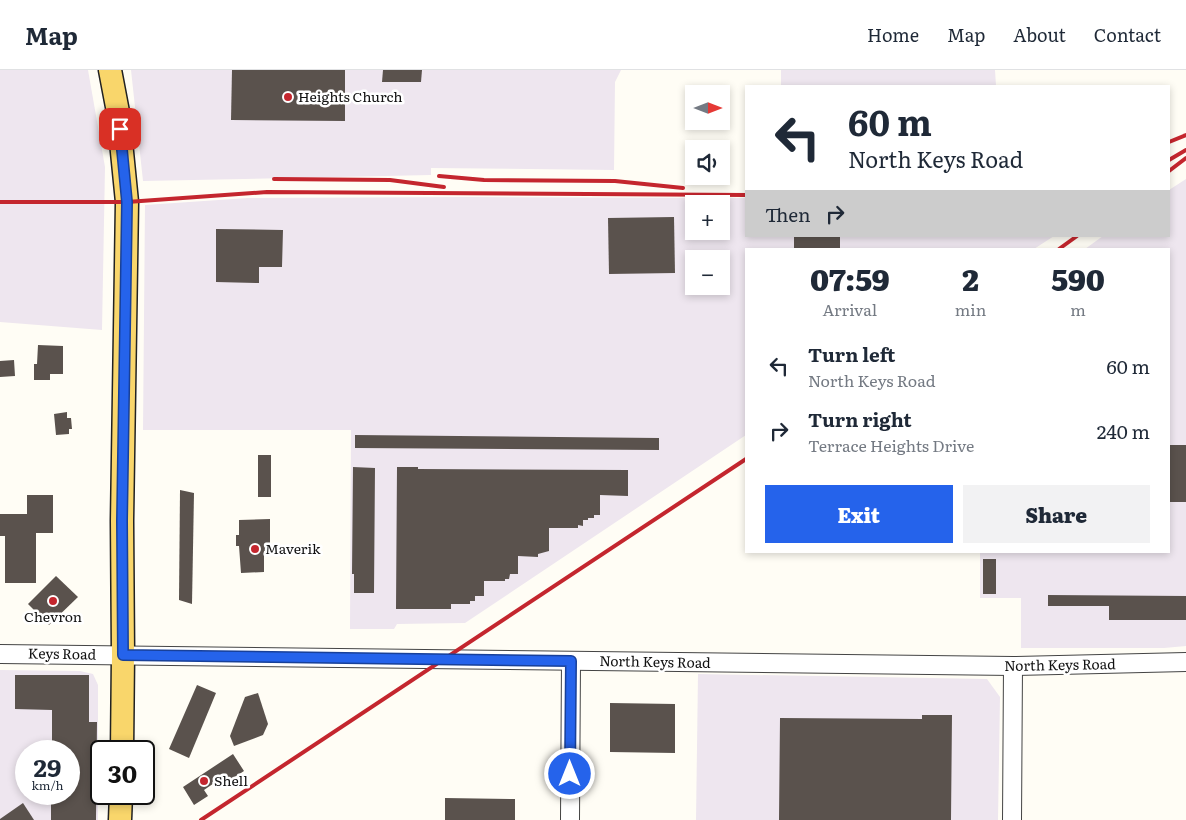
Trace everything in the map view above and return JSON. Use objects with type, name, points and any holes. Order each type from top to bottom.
[{"type":"main road","points":[[110,70],[118,112],[127,202],[122,521],[122,740]]},
{"type":"main road","points":[[120,820],[121,805]]},
{"type":"street","name":"Keys Road","points":[[0,654],[123,655]]},
{"type":"street","name":"North Keys Road","points":[[123,655],[1013,666],[1186,662]]},
{"type":"street","points":[[570,820],[571,661]]},
{"type":"street","points":[[1012,820],[1013,666]]},
{"type":"shaded area","points":[[0,70],[88,70],[105,167],[102,330],[0,322]]},
{"type":"shaded area","points":[[131,70],[621,70],[615,82],[614,170],[431,168],[431,175],[143,181]]},
{"type":"shaded area","points":[[781,70],[995,70],[996,85],[781,85]]},
{"type":"shaded area","points":[[1186,179],[1186,646],[1164,648],[1021,648],[1021,598],[980,598],[980,553],[1170,553],[1170,248],[1086,248],[1102,237],[1170,237],[1170,189]]},
{"type":"shaded area","points":[[248,198],[685,198],[685,240],[730,240],[730,198],[745,198],[745,237],[1052,237],[1036,248],[745,248],[745,436],[465,623],[397,624],[394,629],[350,629],[351,430],[143,430],[145,205]]},
{"type":"shaded area","points":[[0,670],[80,671],[93,674],[98,685],[98,740],[90,740],[90,805],[98,805],[98,820],[0,820]]},
{"type":"shaded area","points":[[698,674],[987,679],[1000,697],[998,820],[696,820]]},
{"type":"building","name":"Heights Church","points":[[232,70],[345,70],[345,121],[231,120]]},
{"type":"building","points":[[383,70],[422,70],[421,82],[382,82]]},
{"type":"building","points":[[674,217],[675,273],[609,274],[608,218]]},
{"type":"building","points":[[216,229],[283,230],[282,267],[259,267],[259,283],[216,282]]},
{"type":"building","points":[[794,237],[840,237],[840,248],[794,248]]},
{"type":"building","points":[[38,345],[63,346],[63,374],[50,374],[50,380],[34,380],[34,364],[37,364]]},
{"type":"building","points":[[14,360],[15,376],[0,377],[0,361]]},
{"type":"building","points":[[67,412],[67,418],[71,418],[72,429],[69,429],[69,434],[56,435],[54,414]]},
{"type":"building","points":[[355,435],[659,438],[659,450],[355,448]]},
{"type":"building","points":[[1170,445],[1186,445],[1186,502],[1170,502]]},
{"type":"building","points":[[258,455],[271,455],[271,497],[258,497]]},
{"type":"building","points":[[353,467],[375,468],[374,593],[354,593],[354,574],[352,574]]},
{"type":"building","points":[[397,467],[418,467],[418,469],[628,470],[628,496],[600,495],[600,515],[594,515],[594,518],[583,520],[583,526],[578,525],[578,528],[549,528],[549,551],[538,554],[538,557],[518,556],[518,574],[510,574],[509,579],[505,579],[505,581],[484,581],[484,596],[475,596],[475,601],[470,601],[470,604],[451,604],[451,609],[396,609]]},
{"type":"building","points":[[180,490],[194,493],[192,604],[179,600]]},
{"type":"building","points":[[27,495],[53,495],[53,533],[36,533],[36,583],[5,583],[5,536],[0,536],[0,514],[27,514]]},
{"type":"building","name":"Maverik","points":[[270,519],[270,551],[264,551],[264,572],[241,573],[239,546],[236,546],[236,535],[239,535],[239,520]]},
{"type":"building","points":[[983,559],[996,559],[996,594],[983,594]]},
{"type":"building","name":"Chevron","points":[[56,576],[78,597],[49,625],[28,604]]},
{"type":"building","points":[[1048,595],[1186,596],[1186,620],[1109,620],[1109,606],[1048,606]]},
{"type":"building","points":[[15,675],[89,675],[89,722],[97,722],[97,740],[90,740],[90,805],[96,805],[96,820],[51,820],[51,805],[80,805],[80,740],[52,740],[52,710],[15,709]]},
{"type":"building","name":"Shell","points":[[197,685],[216,693],[189,758],[169,749]]},
{"type":"building","name":"Shell","points":[[258,693],[268,724],[263,735],[234,746],[230,736],[245,697]]},
{"type":"building","points":[[610,703],[675,704],[675,753],[610,752]]},
{"type":"building","points":[[922,715],[952,715],[951,820],[779,820],[780,718],[922,719]]},
{"type":"building","name":"Shell","points":[[233,754],[244,771],[224,784],[220,779],[204,790],[208,796],[194,805],[183,787]]},
{"type":"building","points":[[445,798],[515,799],[515,820],[445,820]]},
{"type":"building","points":[[20,805],[24,805],[34,820],[0,820]]},
{"type":"railway","points":[[1170,142],[1186,135]]},
{"type":"railway","points":[[1170,159],[1186,150]]},
{"type":"railway","points":[[1170,170],[1186,158]]},
{"type":"railway","points":[[439,176],[484,180],[615,181],[683,188]]},
{"type":"railway","points":[[274,179],[390,180],[444,187]]},
{"type":"railway","points":[[0,202],[127,202],[267,192],[745,195]]},
{"type":"railway","points":[[1060,248],[1076,237]]},
{"type":"railway","points":[[201,820],[745,460]]},
{"type":"place","name":"Heights Church","points":[[288,97]]},
{"type":"place","name":"Maverik","points":[[255,549]]},
{"type":"place","name":"Chevron","points":[[53,601]]},
{"type":"place","name":"Shell","points":[[204,781]]},
{"type":"route","points":[[120,129],[127,202],[122,521],[123,655],[571,661],[570,774]]}]
